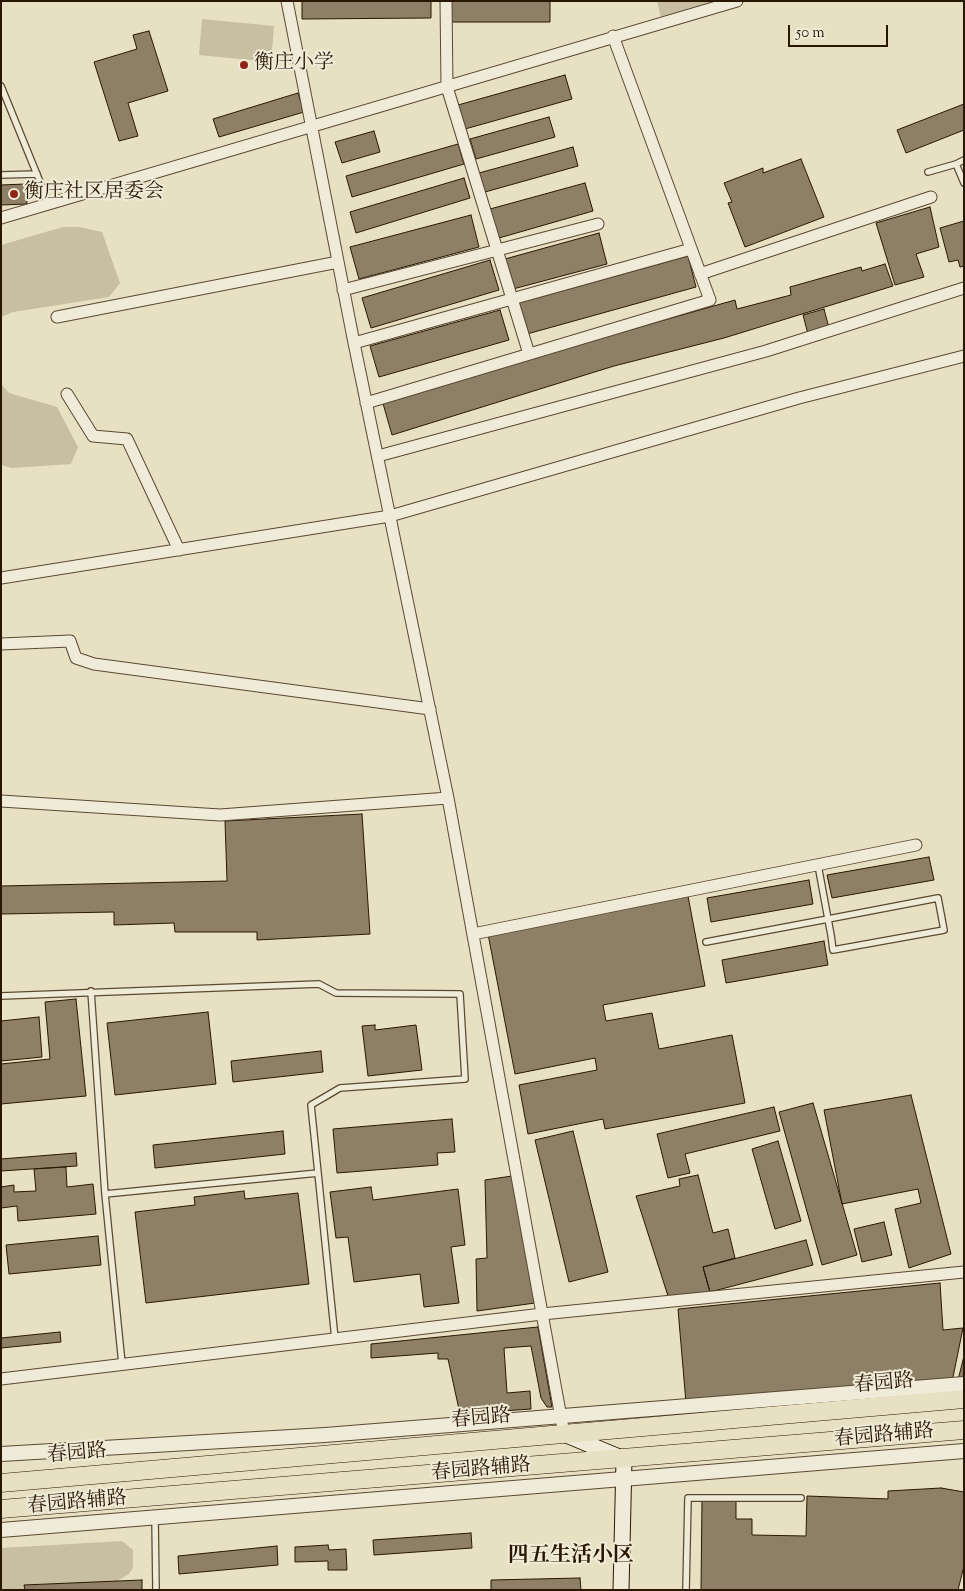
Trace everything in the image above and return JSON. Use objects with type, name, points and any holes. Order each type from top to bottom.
[{"type":"main road","name":"春园路","points":[[1,1483],[964,1399]]},
{"type":"main road","points":[[1,1509],[964,1430]]},
{"type":"main road","points":[[564,1434],[624,1459]]},
{"type":"main road","points":[[621,1590],[624,1459]]},
{"type":"street","points":[[286,1],[343,290],[448,798],[564,1434]]},
{"type":"street","points":[[446,1],[447,86],[528,354]]},
{"type":"street","points":[[1,218],[311,128],[612,36],[736,1]]},
{"type":"street","points":[[366,403],[710,300],[612,36]]},
{"type":"street","points":[[700,274],[931,197]]},
{"type":"street","points":[[343,290],[598,224]]},
{"type":"street","points":[[354,343],[691,249]]},
{"type":"street","points":[[56,317],[338,262]]},
{"type":"street","points":[[378,456],[766,351],[964,288]]},
{"type":"street","points":[[1,578],[390,516],[799,398],[964,356]]},
{"type":"street","points":[[67,394],[93,436],[127,439],[178,550]]},
{"type":"street","points":[[1,644],[70,641],[76,658],[94,664],[430,709]]},
{"type":"street","points":[[1,801],[220,815],[448,798]]},
{"type":"street","points":[[473,934],[916,844]]},
{"type":"street","points":[[1,1379],[542,1314],[964,1272]]},
{"type":"street","points":[[1,1454],[325,1435],[964,1384]]},
{"type":"street","name":"春园路辅路","points":[[1,1530],[964,1451]]},
{"type":"lane","points":[[1,86],[49,204]]},
{"type":"lane","points":[[928,172],[964,160]]},
{"type":"lane","points":[[956,164],[964,183]]},
{"type":"lane","points":[[1,176],[37,174]]},
{"type":"lane","points":[[706,942],[828,919],[938,898],[944,930],[833,950],[828,919],[818,865]]},
{"type":"lane","points":[[1,996],[91,991],[319,984],[336,993],[460,994],[465,1079],[340,1088],[311,1105],[335,1339]]},
{"type":"lane","points":[[91,991],[104,1194],[122,1364]]},
{"type":"lane","points":[[104,1194],[318,1173]]},
{"type":"lane","points":[[686,1590],[688,1498],[801,1498]]},
{"type":"lane","points":[[155,1517],[156,1590]]},
{"type":"shaded area","points":[[657,1],[737,1],[662,22]]},
{"type":"shaded area","points":[[202,19],[274,26],[271,62],[199,55]]},
{"type":"shaded area","points":[[63,227],[79,227],[102,232],[120,283],[109,297],[13,312],[1,317],[1,245]]},
{"type":"shaded area","points":[[1,384],[9,393],[57,407],[78,447],[71,464],[12,468],[1,465]]},
{"type":"shaded area","points":[[122,1541],[133,1550],[133,1568],[129,1574],[117,1581],[24,1586],[25,1590],[1,1590],[1,1548]]},
{"type":"building","points":[[302,1],[431,1],[431,18],[302,19]]},
{"type":"building","points":[[451,1],[550,1],[550,22],[451,22]]},
{"type":"building","points":[[149,31],[168,91],[128,103],[138,136],[119,141],[94,62],[137,49],[133,35]]},
{"type":"building","points":[[565,75],[572,99],[465,129],[458,105]]},
{"type":"building","points":[[298,93],[304,112],[219,137],[213,119]]},
{"type":"building","points":[[964,104],[964,130],[906,153],[897,130]]},
{"type":"building","points":[[549,117],[555,137],[476,159],[470,139]]},
{"type":"building","points":[[374,131],[380,152],[342,163],[335,142]]},
{"type":"building","points":[[458,144],[464,164],[352,197],[346,176]]},
{"type":"building","points":[[573,147],[578,166],[485,192],[479,173]]},
{"type":"building","points":[[801,159],[824,217],[745,247],[728,203],[732,202],[724,183],[763,168],[763,173]]},
{"type":"building","points":[[464,178],[470,198],[356,233],[350,212]]},
{"type":"building","points":[[585,183],[593,211],[499,238],[490,209]]},
{"type":"building","name":"衡庄社区居委会","points":[[26,184],[27,204],[1,205],[1,185]]},
{"type":"building","points":[[930,207],[939,247],[916,254],[924,277],[895,285],[876,223]]},
{"type":"building","points":[[471,215],[479,247],[359,279],[350,247]]},
{"type":"building","points":[[964,221],[964,266],[960,267],[958,260],[949,262],[940,228]]},
{"type":"building","points":[[599,233],[607,264],[513,289],[505,259]]},
{"type":"building","points":[[688,256],[696,287],[527,334],[518,303]]},
{"type":"building","points":[[490,260],[499,290],[371,328],[362,298]]},
{"type":"building","points":[[885,264],[893,286],[724,338],[614,366],[392,435],[382,400],[735,300],[737,309],[791,295],[790,287],[861,267],[862,271]]},
{"type":"building","points":[[824,309],[829,328],[808,334],[803,315]]},
{"type":"building","points":[[500,310],[509,340],[379,377],[370,346]]},
{"type":"building","points":[[362,814],[370,934],[257,940],[257,932],[175,932],[174,923],[114,925],[114,912],[1,914],[1,886],[227,881],[225,821]]},
{"type":"building","points":[[929,857],[934,880],[832,898],[827,875]]},
{"type":"building","points":[[809,880],[813,904],[711,922],[707,898]]},
{"type":"building","points":[[688,896],[705,986],[603,1005],[606,1021],[652,1013],[659,1049],[732,1035],[745,1103],[605,1129],[603,1119],[528,1134],[519,1085],[597,1070],[595,1058],[515,1074],[488,934]]},
{"type":"building","points":[[824,941],[828,965],[726,983],[722,960]]},
{"type":"building","points":[[76,999],[86,1096],[1,1104],[1,1064],[50,1059],[45,1002]]},
{"type":"building","points":[[208,1012],[216,1084],[115,1095],[107,1023]]},
{"type":"building","points":[[39,1017],[42,1057],[1,1061],[1,1021]]},
{"type":"building","points":[[375,1025],[375,1030],[416,1025],[422,1070],[368,1076],[362,1026]]},
{"type":"building","points":[[321,1051],[323,1072],[233,1082],[231,1061]]},
{"type":"building","points":[[911,1095],[951,1254],[909,1268],[895,1209],[921,1203],[918,1189],[842,1204],[824,1110]]},
{"type":"building","points":[[813,1103],[857,1255],[822,1265],[779,1112]]},
{"type":"building","points":[[774,1107],[780,1131],[685,1154],[690,1173],[668,1178],[657,1134]]},
{"type":"building","points":[[452,1119],[455,1152],[437,1153],[438,1165],[337,1173],[333,1129]]},
{"type":"building","points":[[283,1131],[285,1154],[155,1168],[153,1145]]},
{"type":"building","points":[[573,1131],[608,1272],[569,1282],[535,1140]]},
{"type":"building","points":[[778,1141],[801,1221],[775,1229],[752,1149]]},
{"type":"building","points":[[76,1153],[77,1166],[1,1171],[1,1159]]},
{"type":"building","points":[[66,1167],[67,1187],[93,1184],[96,1214],[18,1221],[17,1206],[1,1208],[1,1187],[14,1185],[14,1192],[36,1191],[34,1169]]},
{"type":"building","points":[[698,1175],[713,1233],[728,1229],[735,1258],[703,1267],[710,1292],[668,1296],[636,1196],[680,1186],[679,1179]]},
{"type":"building","points":[[512,1176],[535,1303],[477,1311],[476,1259],[487,1258],[485,1180]]},
{"type":"building","points":[[371,1187],[373,1200],[458,1189],[465,1245],[451,1247],[459,1303],[424,1307],[420,1274],[354,1282],[348,1237],[336,1238],[330,1192]]},
{"type":"building","points":[[244,1191],[245,1199],[298,1193],[309,1284],[146,1303],[135,1212],[195,1205],[194,1197]]},
{"type":"building","points":[[884,1222],[892,1255],[862,1262],[854,1229]]},
{"type":"building","points":[[98,1236],[101,1265],[9,1274],[6,1245]]},
{"type":"building","points":[[806,1240],[813,1265],[710,1292],[703,1267]]},
{"type":"building","points":[[940,1283],[943,1330],[963,1328],[952,1382],[686,1403],[678,1309]]},
{"type":"building","points":[[538,1327],[552,1407],[547,1407],[541,1398],[531,1346],[504,1348],[507,1393],[530,1391],[531,1409],[460,1414],[448,1359],[438,1359],[438,1353],[371,1358],[371,1344]]},
{"type":"building","points":[[60,1332],[61,1342],[1,1348],[1,1338]]},
{"type":"building","points":[[964,1356],[964,1379],[958,1380]]},
{"type":"building","points":[[941,1488],[964,1492],[964,1566],[958,1590],[701,1590],[702,1499],[736,1499],[736,1519],[752,1519],[752,1535],[806,1536],[807,1496],[888,1499],[888,1491]]},
{"type":"building","points":[[471,1533],[472,1548],[374,1555],[373,1540]]},
{"type":"building","points":[[328,1545],[329,1550],[346,1549],[347,1570],[328,1570],[328,1561],[295,1562],[295,1547]]},
{"type":"building","points":[[277,1546],[278,1565],[179,1574],[178,1556]]},
{"type":"building","points":[[580,1578],[581,1590],[491,1590],[491,1580]]},
{"type":"building","points":[[142,1580],[142,1590],[25,1590],[24,1585]]},
{"type":"place","name":"衡庄小学","points":[[244,65]]},
{"type":"place","name":"衡庄社区居委会","points":[[14,194]]},
{"type":"district","name":"四五生活小区","points":[[571,1557]]}]
